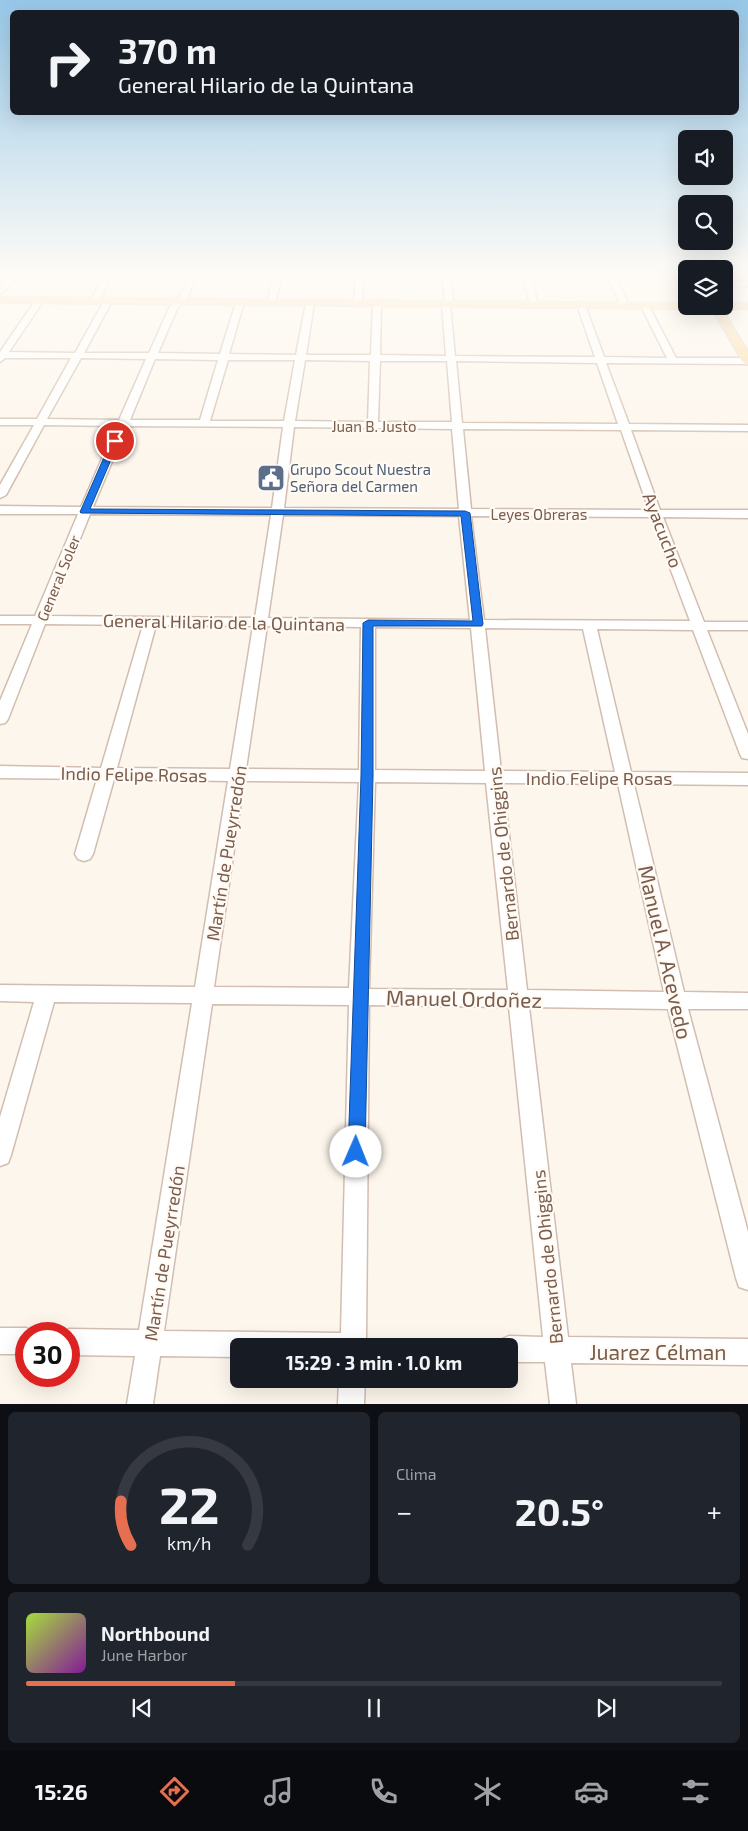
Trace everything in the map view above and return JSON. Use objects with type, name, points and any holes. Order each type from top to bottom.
[{"type":"main road","points":[[735,341],[748,361]]},
{"type":"street","points":[[1,356],[12,341]]},
{"type":"street","points":[[0,495],[86,341]]},
{"type":"street","name":"General Soler","points":[[0,719],[84,512],[159,341]]},
{"type":"street","points":[[204,424],[229,341]]},
{"type":"street","name":"Martín de Pueyrredón","points":[[140,1404],[238,776],[289,426],[304,341]]},
{"type":"street","points":[[373,426],[376,341]]},
{"type":"street","name":"Bernardo de Ohiggins","points":[[449,341],[459,427],[465,513],[563,1404]]},
{"type":"street","name":"Ayacucho","points":[[594,341],[656,514],[748,754]]},
{"type":"street","points":[[663,341],[673,360]]},
{"type":"street","points":[[1,356],[78,355],[748,361]]},
{"type":"street","name":"Juan B. Justo","points":[[0,422],[289,426],[748,428]]},
{"type":"street","name":"Leyes Obreras","points":[[0,510],[84,512],[278,511],[748,514]]},
{"type":"street","name":"General Hilario de la Quintana","points":[[0,620],[748,626]]},
{"type":"street","points":[[84,854],[150,620]]},
{"type":"street","points":[[354,1338],[359,997],[367,776],[368,623]]},
{"type":"street","name":"Manuel A. Acevedo","points":[[589,624],[676,1000],[748,1278]]},
{"type":"street","name":"Indio Felipe Rosas","points":[[0,772],[238,776],[748,779]]},
{"type":"street","name":"Manuel Ordoñez","points":[[0,993],[748,1001]]},
{"type":"street","points":[[0,1155],[47,993]]},
{"type":"street","points":[[0,1341],[15,1341]]},
{"type":"street","points":[[80,1342],[230,1345]]},
{"type":"street","name":"Juarez Célman","points":[[518,1349],[748,1352]]},
{"type":"street","points":[[351,1404],[352,1388]]},
{"type":"place","name":"Grupo Scout Nuestra Señora del Carmen","points":[[271,478]]},
{"type":"route","points":[[115,441],[84,512],[278,511],[465,513],[478,624],[368,623],[367,776],[359,997],[356,1152]]}]
